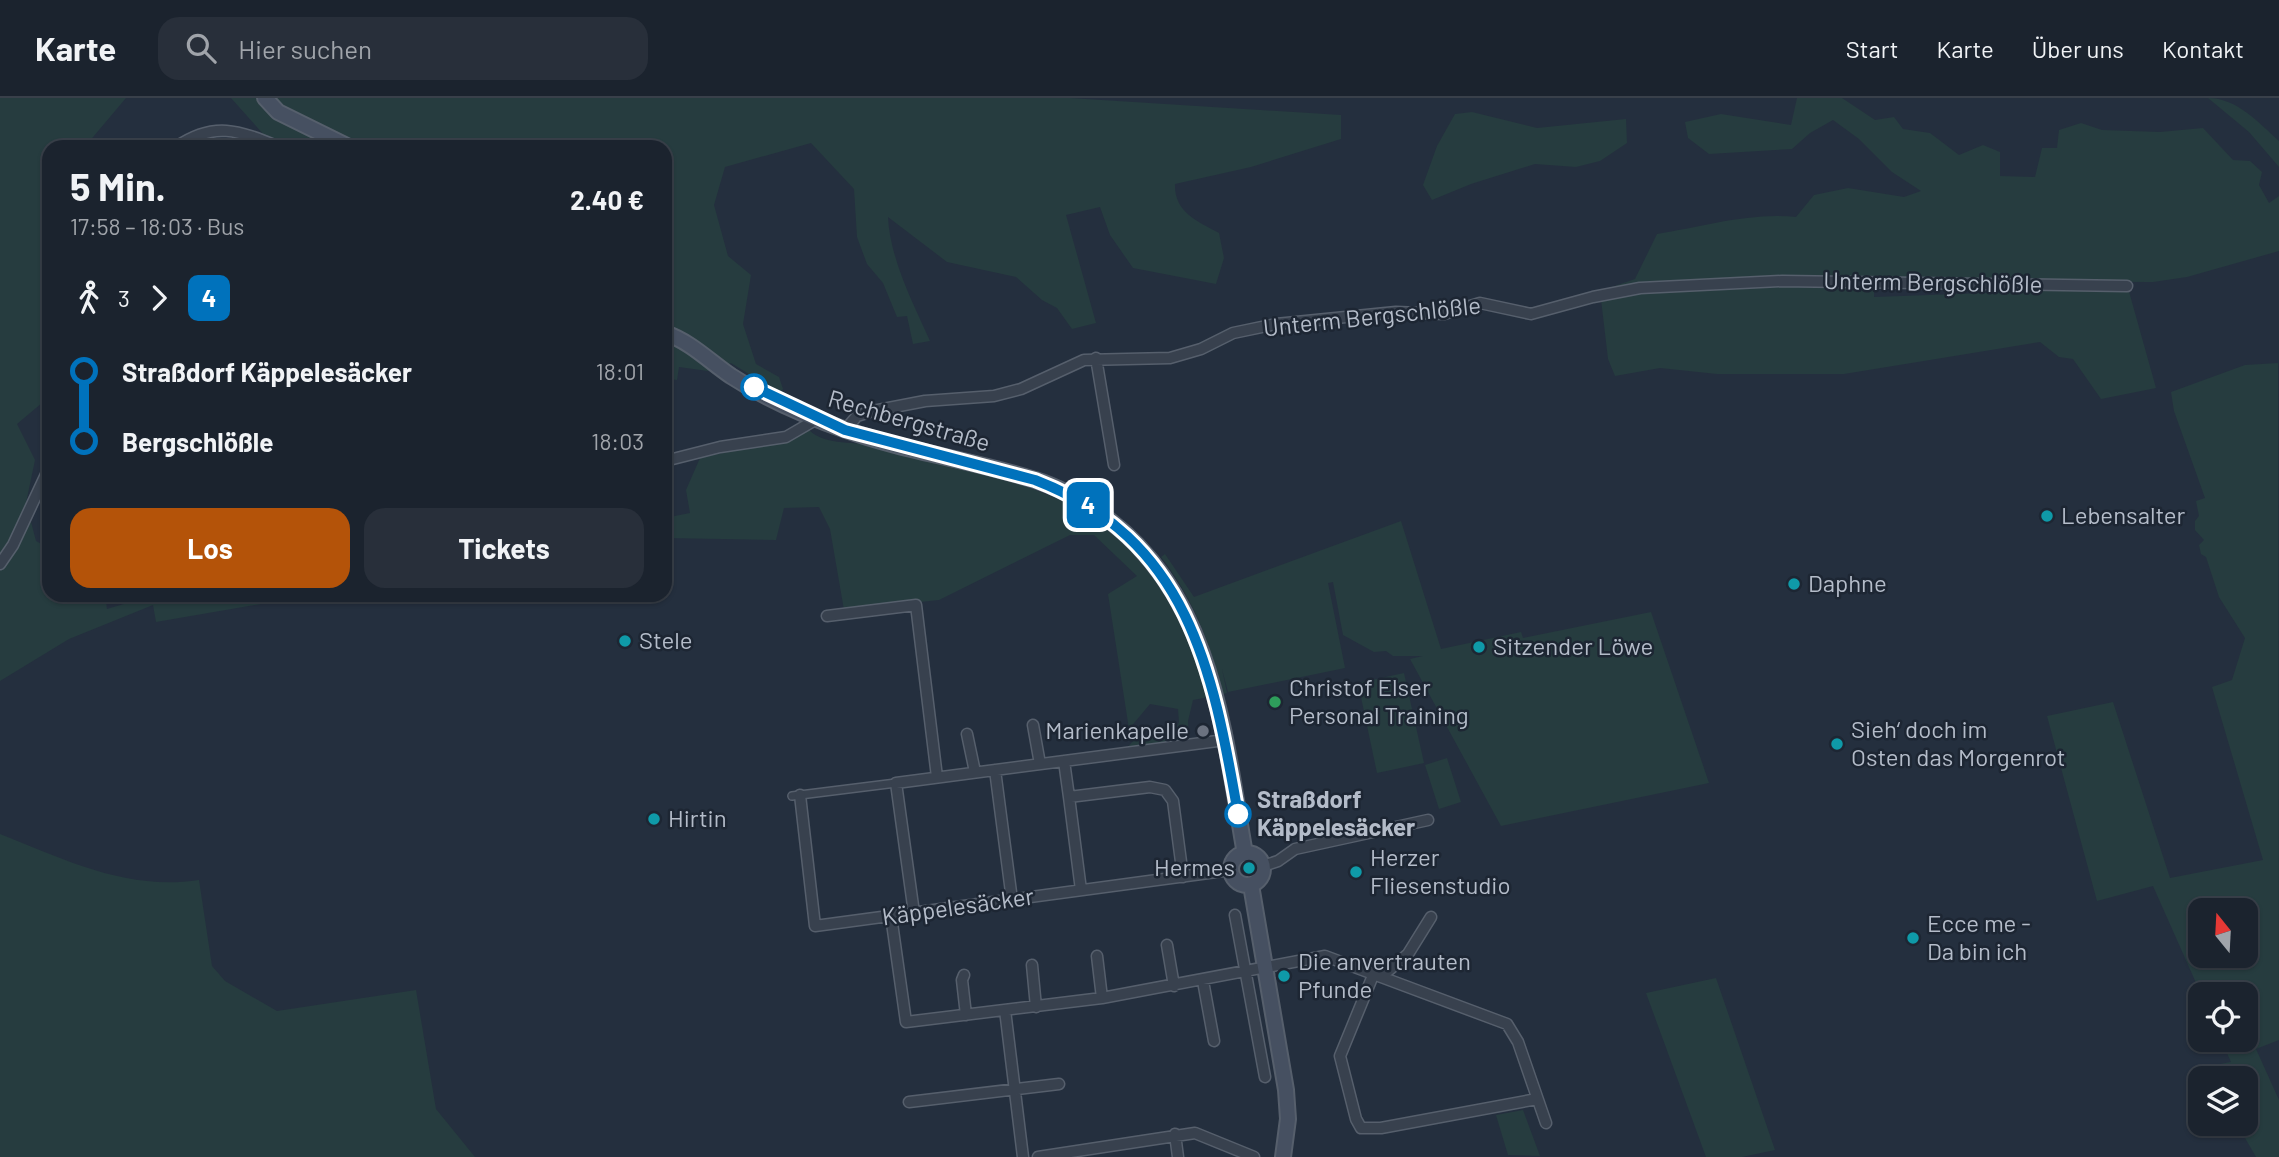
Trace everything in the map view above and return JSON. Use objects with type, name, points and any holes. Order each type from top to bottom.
[{"type":"main road","points":[[265,98],[278,112],[335,140]]},
{"type":"main road","name":"Rechbergstraße","points":[[672,336],[732,376],[817,419],[845,430],[1035,480],[1090,506],[1133,540],[1153,561],[1175,592],[1203,653],[1226,740],[1245,853]]},
{"type":"main road","points":[[1245,853],[1256,856],[1263,866],[1260,879],[1251,885],[1236,881],[1231,870],[1236,857],[1245,853]]},
{"type":"main road","points":[[1251,885],[1286,1090],[1288,1119],[1283,1157]]},
{"type":"street","points":[[186,140],[195,134],[222,128],[258,140]]},
{"type":"street","name":"Unterm Bergschlößle","points":[[845,430],[857,416],[873,411],[925,401],[995,396],[1021,389],[1054,372],[1096,358],[1161,360],[1194,352],[1233,333],[1276,324],[1396,312],[1444,314],[1480,303],[1531,314],[1593,297],[1640,288],[1782,281],[2127,286]]},
{"type":"street","points":[[1096,358],[1114,466]]},
{"type":"street","points":[[672,459],[720,447],[786,437],[817,419]]},
{"type":"street","points":[[0,564],[13,545],[42,482]]},
{"type":"street","points":[[827,616],[916,606],[937,777]]},
{"type":"street","points":[[1033,725],[1040,764]]},
{"type":"street","points":[[967,734],[975,772]]},
{"type":"street","points":[[796,796],[1226,740]]},
{"type":"street","points":[[1064,761],[1081,890]]},
{"type":"street","points":[[995,770],[1012,900]]},
{"type":"street","points":[[896,783],[914,912]]},
{"type":"street","points":[[1069,797],[1150,787],[1165,790],[1173,801],[1183,877]]},
{"type":"street","name":"Käppelesäcker","points":[[796,796],[816,926],[1231,870]]},
{"type":"street","points":[[1263,866],[1278,861],[1295,849],[1428,820]]},
{"type":"street","points":[[1235,915],[1265,1077]]},
{"type":"street","points":[[891,916],[906,1022],[1102,998],[1325,956],[1507,1024],[1518,1042],[1546,1123]]},
{"type":"street","points":[[1431,917],[1408,954],[1378,974],[1340,1056],[1356,1119],[1361,1128],[1381,1128],[1538,1099]]},
{"type":"street","points":[[1167,945],[1174,986]]},
{"type":"street","points":[[1097,956],[1102,998]]},
{"type":"street","points":[[1032,965],[1036,1007]]},
{"type":"street","points":[[964,975],[966,1015]]},
{"type":"street","points":[[1203,981],[1214,1041]]},
{"type":"street","points":[[1005,1010],[1023,1157]]},
{"type":"street","points":[[909,1102],[1059,1084]]},
{"type":"street","points":[[1038,1157],[1195,1133],[1254,1157]]},
{"type":"street","points":[[1175,1134],[1178,1157]]},
{"type":"green space","points":[[0,98],[126,98],[91,140],[42,140],[42,403],[17,424],[35,460],[26,503],[36,541],[42,544],[42,602],[106,602],[107,609],[130,602],[272,602],[156,622],[153,605],[69,639],[0,681]]},
{"type":"green space","points":[[231,98],[1070,98],[1341,115],[1341,139],[1251,167],[1175,184],[1178,202],[1183,209],[1195,220],[1219,233],[1224,258],[1216,284],[1133,268],[1110,235],[1100,207],[1066,215],[1096,323],[1072,329],[1057,308],[1042,300],[1016,277],[947,262],[888,217],[898,265],[930,341],[913,344],[907,316],[897,317],[883,283],[867,264],[857,237],[854,189],[811,143],[725,167],[714,205],[728,256],[751,275],[743,324],[756,364],[779,377],[783,389],[780,393],[731,363],[715,372],[679,367],[677,380],[672,379],[672,140],[275,140],[264,135]]},
{"type":"green space","points":[[1797,98],[1842,98],[1875,120],[1894,117],[1903,129],[1930,133],[1959,155],[1983,145],[2000,152],[2000,176],[2035,177],[2042,148],[2057,148],[2059,130],[2081,123],[2102,130],[2160,132],[2203,128],[2233,160],[2250,161],[2262,172],[2259,185],[2269,203],[2279,196],[2279,251],[2187,277],[2153,282],[1874,281],[1874,297],[2128,288],[2156,388],[2101,399],[2073,359],[2059,357],[2040,342],[1844,374],[1717,374],[1660,368],[1615,376],[1608,359],[1600,291],[1635,279],[1657,234],[1744,218],[1796,217],[1814,195],[1848,188],[1904,197],[1921,191],[1892,172],[1859,139],[1833,120],[1810,133],[1792,149],[1709,154],[1688,138],[1685,122],[1721,114],[1791,125]]},
{"type":"green space","points":[[2208,98],[2229,102],[2238,107],[2279,141],[2279,167],[2249,132]]},
{"type":"green space","points":[[1472,112],[1537,128],[1626,119],[1627,143],[1600,161],[1576,167],[1535,164],[1471,184],[1432,200],[1423,185],[1437,146],[1455,114]]},
{"type":"green space","points":[[2278,363],[2279,1040],[2258,1048],[2258,982],[2196,982],[2189,968],[2258,968],[2258,898],[2188,898],[2188,965],[2153,886],[2097,901],[2047,716],[2113,702],[2170,878],[2263,860],[2212,687],[2232,680],[2245,638],[2219,597],[2206,557],[2201,554],[2199,545],[2204,540],[2195,530],[2195,521],[2199,516],[2196,501],[2205,498],[2174,411],[2171,392],[2245,365]]},
{"type":"green space","points":[[809,430],[824,439],[870,445],[1004,479],[1079,510],[1113,532],[1143,561],[1170,599],[1194,643],[1209,697],[1193,700],[1188,721],[1189,742],[1123,752],[1134,740],[1175,731],[1179,722],[1178,709],[1150,704],[1129,729],[1108,594],[1137,576],[1094,535],[1070,535],[939,600],[844,610],[830,529],[819,507],[784,508],[776,540],[672,538],[672,517],[690,513],[686,490],[700,458],[778,441]]},
{"type":"green space","points":[[1401,521],[1441,649],[1521,632],[1523,638],[1651,612],[1709,783],[1501,826],[1410,659],[1423,656],[1393,656],[1386,651],[1374,652],[1343,635],[1333,582],[1328,583],[1345,668],[1228,692],[1222,669],[1227,693],[1223,694],[1200,622],[1161,557],[1165,554],[1194,597]]},
{"type":"green space","points":[[1404,673],[1424,763],[1377,773],[1358,683]]},
{"type":"green space","points":[[1447,758],[1461,802],[1439,809],[1425,765]]},
{"type":"green space","points":[[0,834],[73,863],[122,877],[172,882],[199,880],[212,966],[225,981],[277,1011],[416,990],[436,1109],[475,1157],[0,1157]]},
{"type":"green space","points":[[1716,978],[1775,1150],[1742,1157],[1706,1157],[1646,993]]},
{"type":"green space","points":[[2226,1052],[2257,1052],[2279,1100],[2279,1157],[2256,1157],[2244,1136],[2258,1136],[2258,1066],[2209,1066],[2231,1062]]},
{"type":"green space","points":[[1523,1110],[1540,1156],[1508,1155],[1496,1115]]},
{"type":"bus line","name":"4","points":[[754,387],[845,430],[1035,480],[1059,489],[1090,506],[1133,540],[1153,561],[1175,592],[1203,653],[1217,698],[1238,814]]},
{"type":"place","name":"Lebensalter","points":[[2047,516]]},
{"type":"place","name":"Daphne","points":[[1794,584]]},
{"type":"place","name":"Stele","points":[[625,641]]},
{"type":"place","name":"Sitzender Löwe","points":[[1479,647]]},
{"type":"place","name":"Christof Elser Personal Training","points":[[1275,702]]},
{"type":"place","name":"Marienkapelle","points":[[1203,731]]},
{"type":"place","name":"Sieh‘ doch im Osten das Morgenrot","points":[[1837,744]]},
{"type":"place","name":"Straßdorf Käppelesäcker","points":[[1238,814]]},
{"type":"place","name":"Hirtin","points":[[654,819]]},
{"type":"place","name":"Hermes","points":[[1249,868]]},
{"type":"place","name":"Herzer Fliesenstudio","points":[[1356,872]]},
{"type":"place","name":"Ecce me - Da bin ich","points":[[1913,938]]},
{"type":"place","name":"Die anvertrauten Pfunde","points":[[1284,976]]}]
